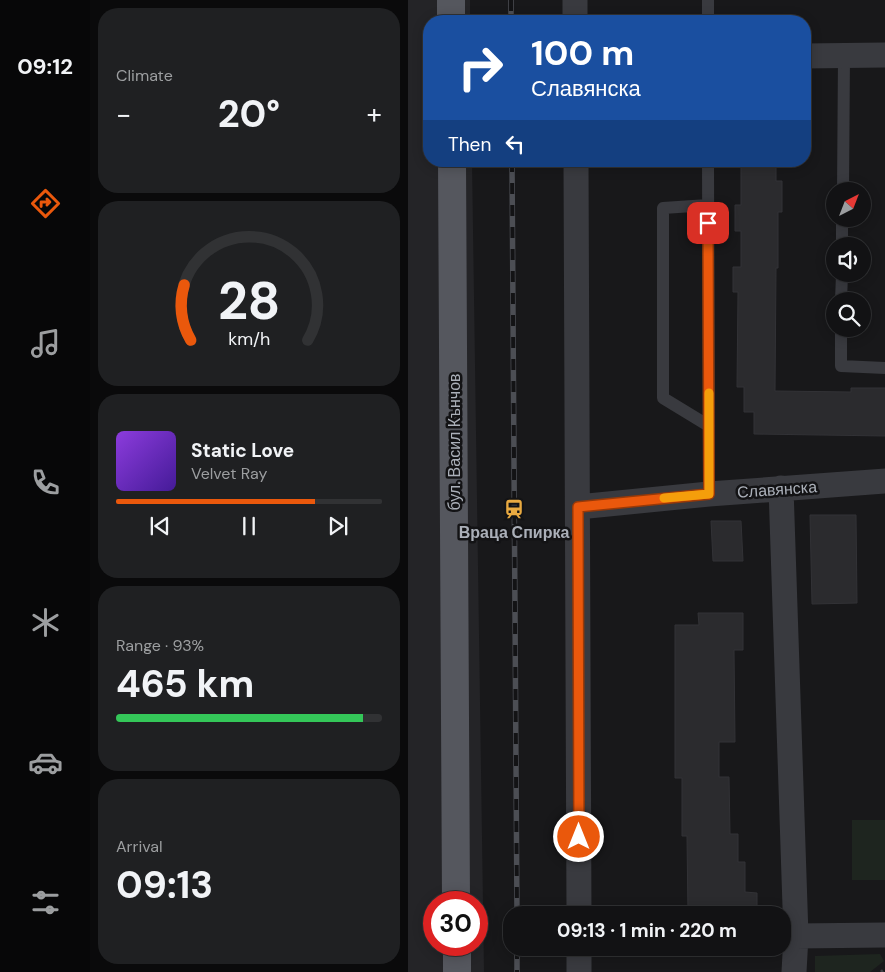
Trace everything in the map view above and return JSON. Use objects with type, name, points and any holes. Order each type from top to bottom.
[{"type":"main road","points":[[451,0],[451,15]]},
{"type":"main road","name":"бул. Васил Кънчов","points":[[452,167],[456,891]]},
{"type":"main road","points":[[457,956],[457,972]]},
{"type":"street","points":[[575,0],[575,15]]},
{"type":"street","points":[[811,56],[886,55]]},
{"type":"street","points":[[576,167],[579,906]]},
{"type":"street","name":"Славянска","points":[[578,507],[709,494],[886,481]]},
{"type":"street","points":[[781,488],[796,936],[794,972]]},
{"type":"street","points":[[796,936],[886,935]]},
{"type":"street","points":[[579,956],[579,972]]},
{"type":"lane","points":[[708,0],[708,15]]},
{"type":"lane","points":[[842,182],[844,56]]},
{"type":"lane","points":[[708,167],[709,494]]},
{"type":"lane","points":[[708,205],[663,208],[663,398],[709,426]]},
{"type":"lane","points":[[841,337],[841,366],[886,368]]},
{"type":"path","points":[[881,972],[886,968]]},
{"type":"shaded area","points":[[408,0],[470,0],[470,15],[423,15],[423,167],[472,167],[483,891],[423,891],[423,956],[484,956],[484,972],[408,972]]},
{"type":"shaded area","points":[[852,820],[885,820],[885,880],[852,880]]},
{"type":"shaded area","points":[[880,954],[884,961],[870,972],[815,972],[815,956]]},
{"type":"building","points":[[741,167],[776,167],[776,181],[782,181],[782,212],[778,212],[775,391],[851,392],[851,388],[886,388],[886,436],[754,434],[754,412],[744,412],[744,387],[737,387],[738,292],[733,292],[733,267],[741,267],[741,231],[735,231],[735,205],[741,205]]},
{"type":"building","points":[[810,515],[856,515],[857,603],[812,604]]},
{"type":"building","points":[[711,521],[741,521],[743,561],[713,561]]},
{"type":"building","points":[[698,613],[743,613],[743,650],[734,650],[735,742],[719,742],[719,777],[729,777],[730,834],[738,834],[738,862],[745,862],[745,892],[757,893],[757,906],[688,906],[687,836],[682,836],[682,778],[675,778],[675,625],[699,625]]},
{"type":"railway","points":[[511,0],[511,15]]},
{"type":"railway","points":[[512,167],[517,906]]},
{"type":"railway","points":[[517,956],[517,972]]},
{"type":"slow traffic","points":[[664,498],[709,494],[709,393]]},
{"type":"place","name":"Враца Спирка","points":[[514,509]]},
{"type":"route","points":[[579,837],[578,507],[709,494],[708,223]]}]
